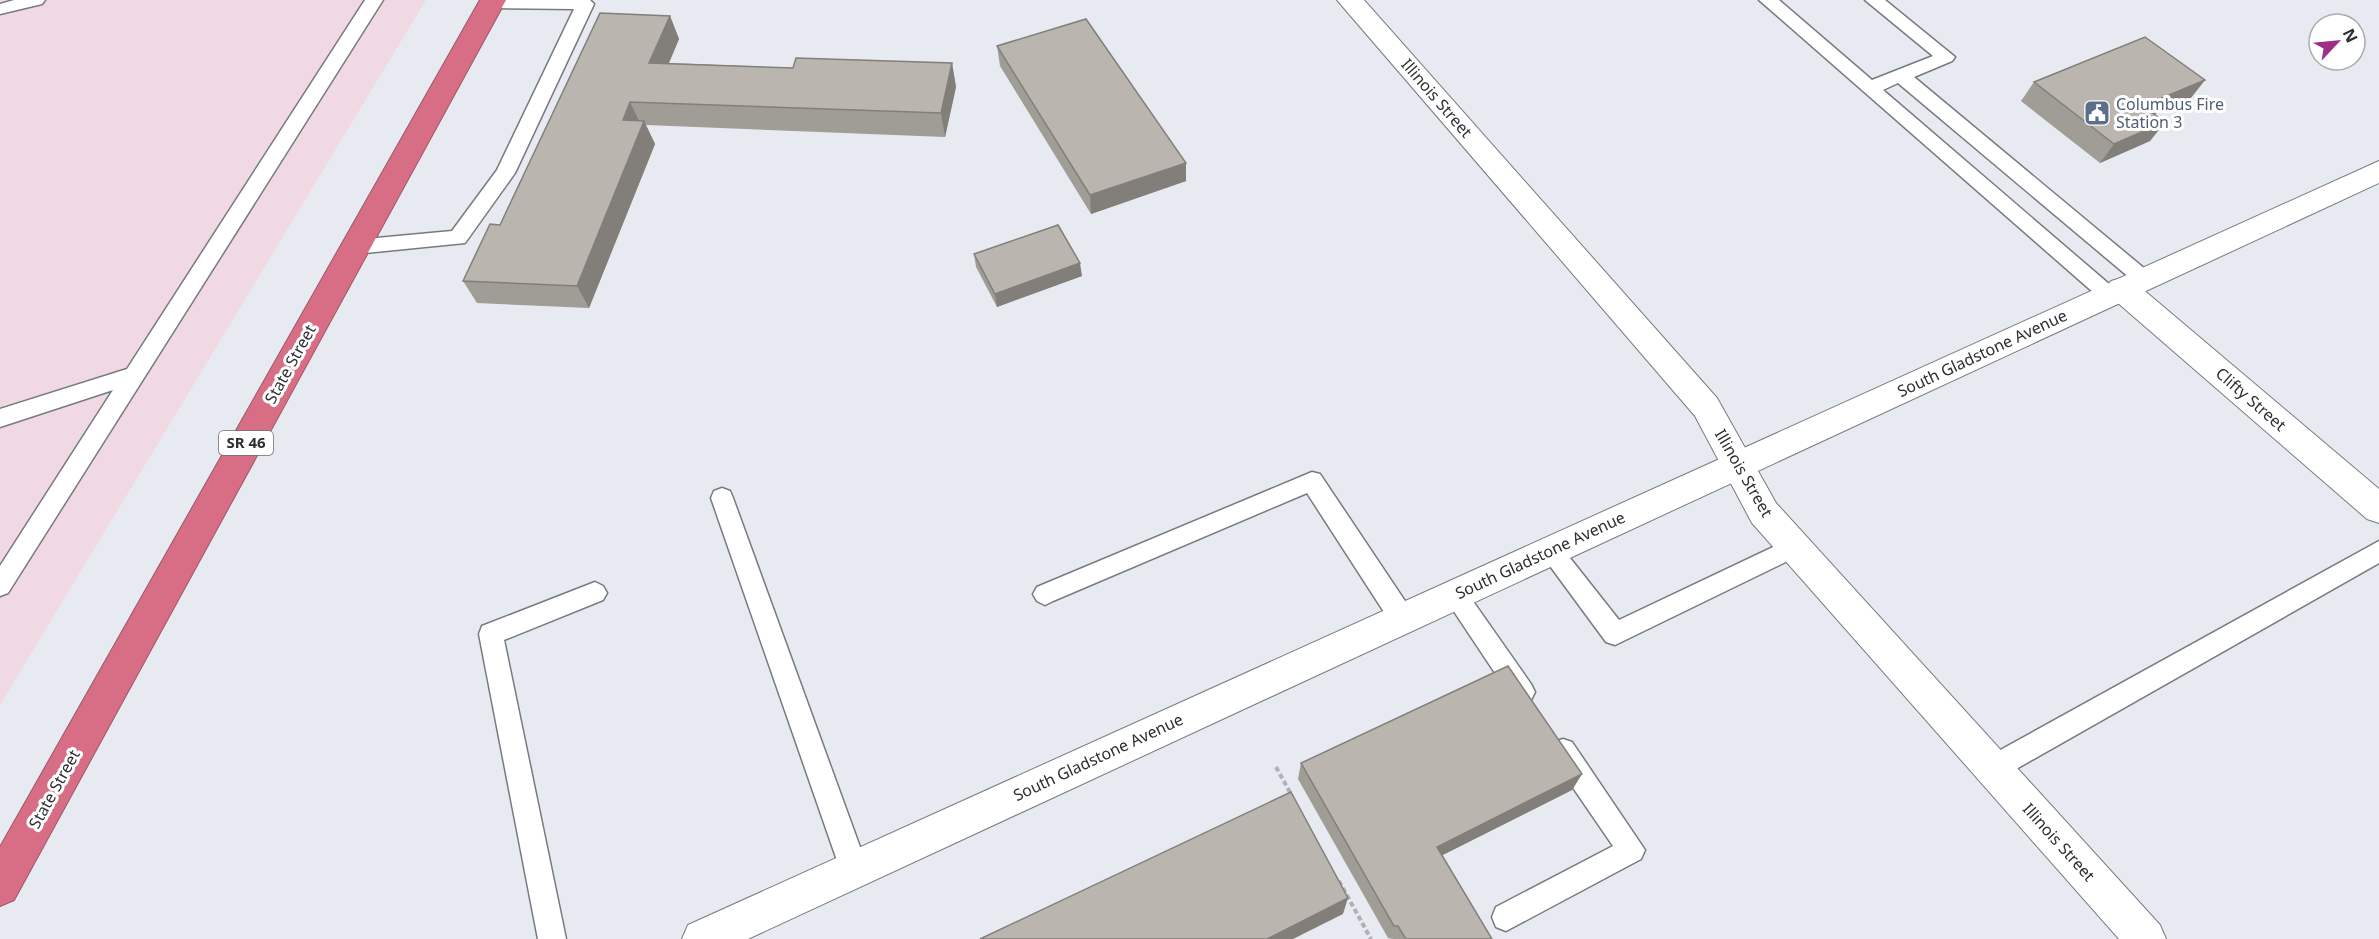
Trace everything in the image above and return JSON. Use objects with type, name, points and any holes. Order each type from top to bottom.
[{"type":"highway","name":"State Street","points":[[0,886],[492,2]]},
{"type":"street","name":"Illinois Street","points":[[1350,0],[1706,407],[1764,513],[2146,939]]},
{"type":"street","name":"South Gladstone Avenue","points":[[702,939],[2379,171]]},
{"type":"street","name":"Clifty Street","points":[[2125,288],[2379,509]]},
{"type":"lane","points":[[0,9],[36,0]]},
{"type":"lane","points":[[0,586],[374,0]]},
{"type":"lane","points":[[1768,0],[1870,88],[2125,288]]},
{"type":"lane","points":[[1870,88],[1946,57],[1874,0]]},
{"type":"lane","points":[[356,247],[458,238],[505,173],[585,4],[492,2]]},
{"type":"lane","points":[[1901,75],[2125,288]]},
{"type":"lane","points":[[0,418],[135,375]]},
{"type":"lane","points":[[1046,594],[1312,481],[1402,618]]},
{"type":"lane","points":[[722,498],[854,869]]},
{"type":"lane","points":[[1551,550],[1615,634],[1794,547]]},
{"type":"lane","points":[[1993,768],[2379,551]]},
{"type":"lane","points":[[552,939],[491,634],[596,593]]},
{"type":"lane","points":[[1455,594],[1632,850],[1506,917]]},
{"type":"path","points":[[1276,767],[1293,798]]},
{"type":"path","points":[[1338,878],[1371,939]]},
{"type":"shaded area","points":[[0,0],[426,0],[0,705]]},
{"type":"building","points":[[600,13],[670,16],[649,63],[793,68],[796,58],[952,63],[941,113],[630,102],[623,120],[644,121],[577,286],[463,281],[490,224],[500,225]]},
{"type":"building","points":[[1086,19],[1186,163],[1090,195],[997,46]]},
{"type":"building","name":"Columbus Fire Station 3","points":[[2145,37],[2205,80],[2143,106],[2165,122],[2114,144],[2034,82]]},
{"type":"building","points":[[1058,225],[1080,263],[995,294],[974,254]]},
{"type":"building","points":[[1508,666],[1582,774],[1437,847],[1492,939],[1406,939],[1398,926],[1394,926],[1301,763]]},
{"type":"building","points":[[1291,792],[1348,898],[1267,939],[980,939]]},
{"type":"place","name":"Columbus Fire Station 3","points":[[2097,113]]}]
